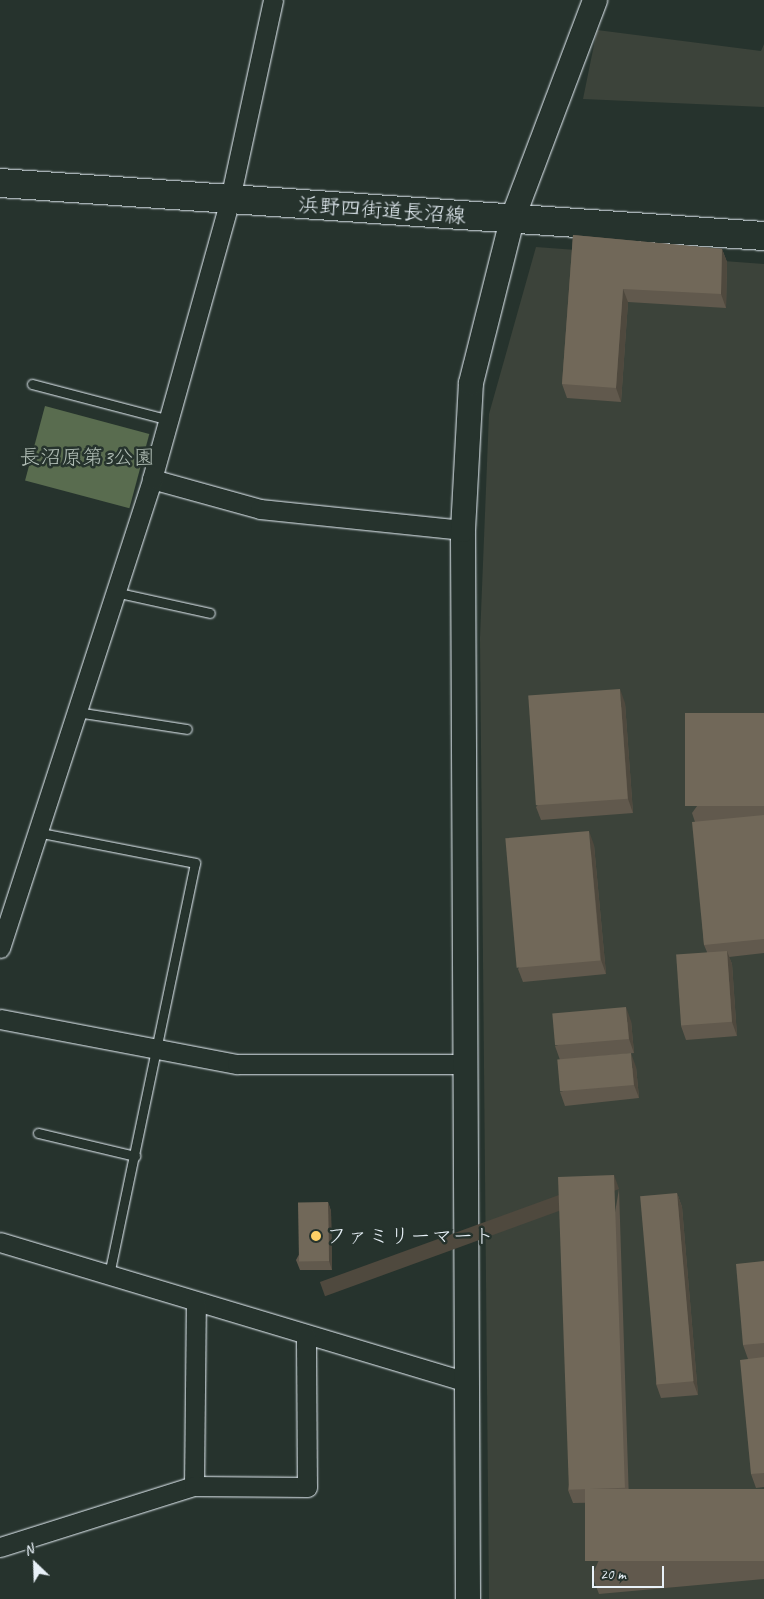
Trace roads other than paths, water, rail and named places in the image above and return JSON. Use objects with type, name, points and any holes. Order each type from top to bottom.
[{"type":"main road","name":"浜野四街道長沼線","points":[[0,183],[764,236]]},
{"type":"street","points":[[0,948],[36,832],[152,479],[169,420],[230,199],[273,0]]},
{"type":"street","points":[[468,1599],[467,1064],[463,530],[471,383],[512,220],[595,0]]},
{"type":"street","points":[[152,479],[260,509],[463,530]]},
{"type":"street","points":[[0,1020],[237,1064],[467,1064]]},
{"type":"street","points":[[0,1242],[306,1336],[468,1382]]},
{"type":"street","points":[[194,1486],[196,1302]]},
{"type":"street","points":[[0,1547],[194,1486],[307,1487],[306,1336]]},
{"type":"lane","points":[[32,384],[169,420]]},
{"type":"lane","points":[[115,592],[210,613]]},
{"type":"lane","points":[[75,712],[187,729]]},
{"type":"lane","points":[[36,832],[195,863],[158,1049],[109,1276]]},
{"type":"lane","points":[[38,1133],[135,1156]]},
{"type":"place","name":"ファミリーマート","points":[[316,1236]]},
{"type":"park label","name":"長沼原第3公園","points":[[87,457]]}]
